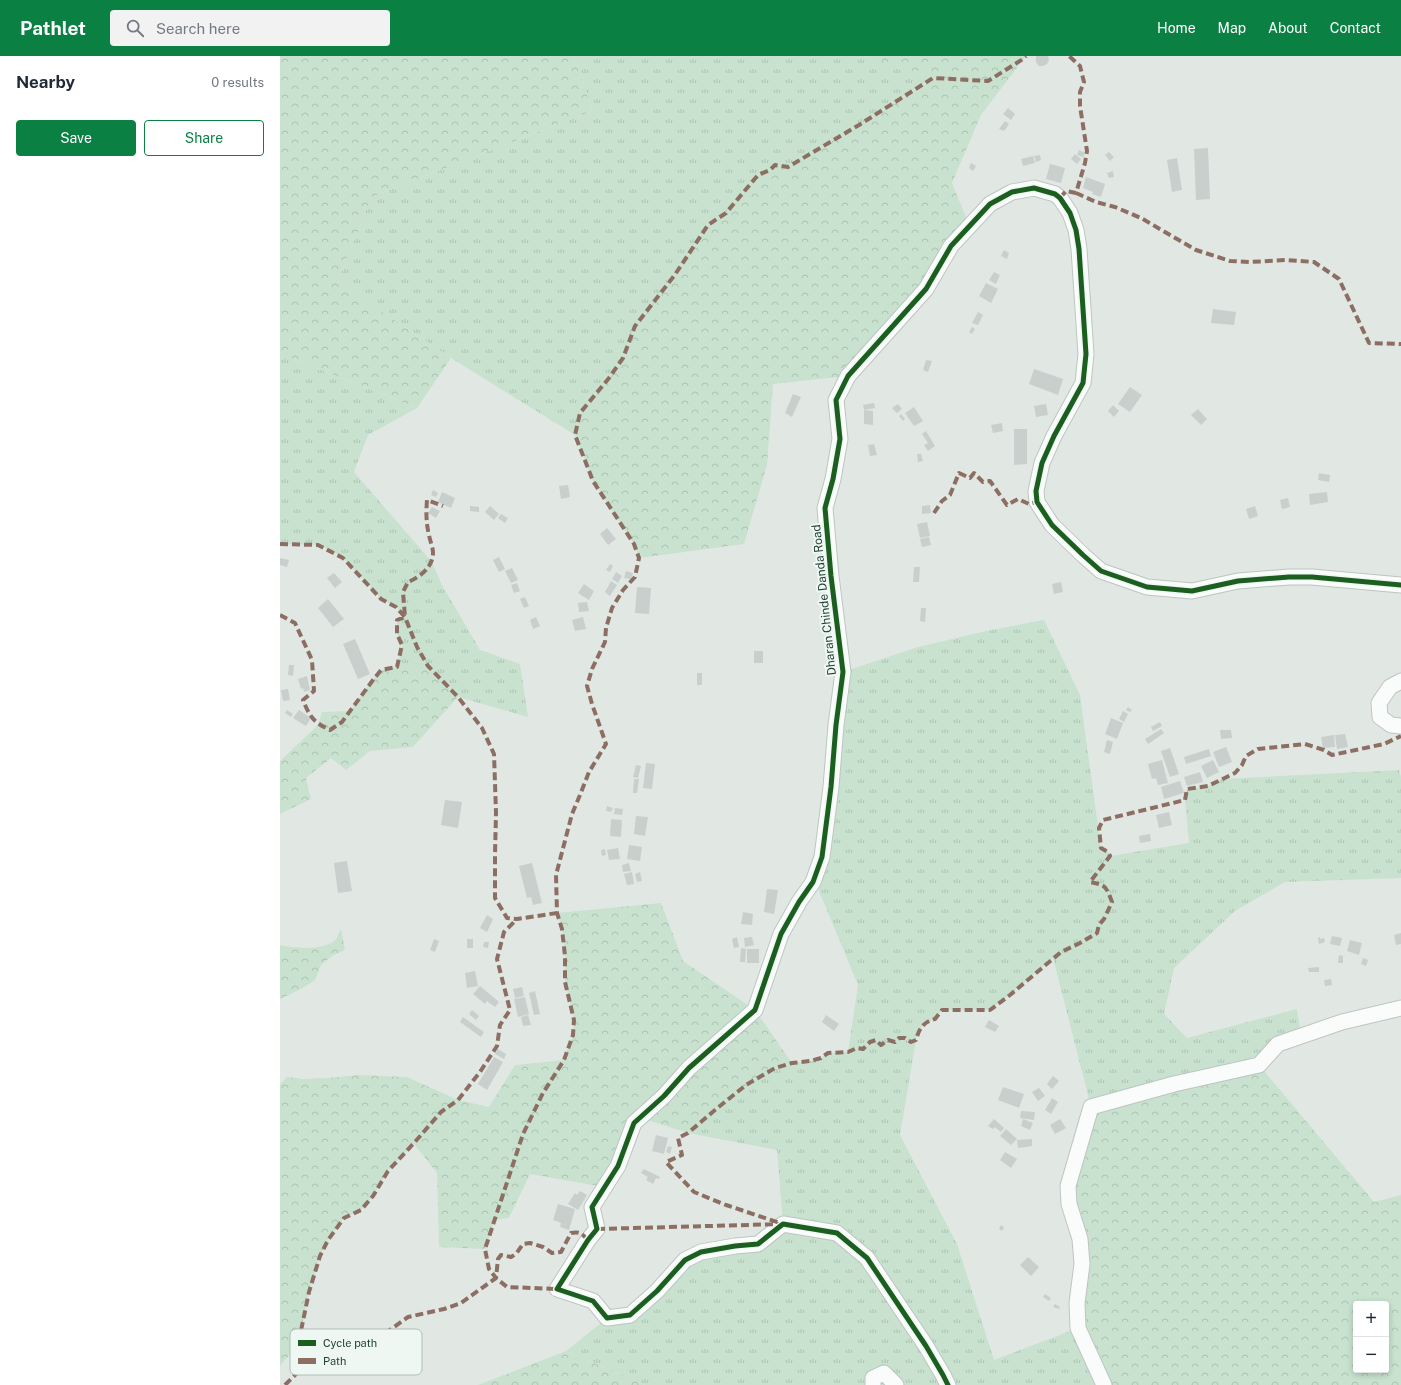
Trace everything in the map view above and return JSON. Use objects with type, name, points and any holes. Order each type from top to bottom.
[{"type":"street","name":"Dharan Chinde Danda Road","points":[[948,1385],[944,1375],[926,1346],[867,1258],[837,1233],[783,1224],[758,1244],[701,1252],[685,1260],[657,1291],[630,1315],[607,1318],[593,1301],[557,1289],[588,1240],[597,1229],[592,1207],[618,1166],[634,1123],[664,1096],[689,1068],[755,1010],[781,934],[799,902],[813,882],[822,857],[843,672],[831,576],[825,508],[833,479],[840,439],[836,400],[848,376],[926,289],[951,246],[990,204],[1012,192],[1034,188],[1055,194],[1060,198],[1070,213],[1076,230],[1079,249],[1086,354],[1083,383],[1054,436],[1042,463],[1038,479],[1036,502],[1052,525],[1101,571],[1147,586],[1192,591],[1238,581],[1289,577],[1318,577],[1401,585]]},
{"type":"street","points":[[1401,681],[1390,687],[1379,703],[1380,717],[1391,725],[1401,726]]},
{"type":"street","points":[[1104,1385],[1078,1328],[1077,1302],[1082,1264],[1080,1239],[1069,1204],[1068,1186],[1091,1107],[1174,1084],[1259,1065],[1278,1044],[1342,1022],[1401,1008]]},
{"type":"street","points":[[873,1385],[873,1378],[884,1373],[896,1385]]},
{"type":"green space","points":[[280,56],[575,56],[592,111],[371,197],[338,282],[451,358],[417,408],[281,354],[280,352]]},
{"type":"green space","points":[[575,56],[864,56],[933,78],[859,125],[788,167],[775,165],[770,170],[758,175],[726,213],[708,225],[674,276],[635,326],[623,358],[609,378],[580,413],[575,435],[451,358],[338,282],[371,197],[592,111]]},
{"type":"green space","points":[[864,56],[1026,56],[981,115],[952,183],[970,227],[848,376],[773,384],[767,465],[744,544],[639,558],[634,544],[593,481],[575,435],[580,413],[609,378],[623,358],[635,326],[674,276],[708,225],[726,213],[758,175],[770,170],[775,165],[788,167],[933,79]]},
{"type":"green space","points":[[280,352],[281,354],[417,408],[368,435],[354,472],[432,562],[442,585],[480,650],[520,664],[528,717],[458,697],[427,666],[397,667],[402,645],[397,634],[397,620],[405,616],[396,607],[381,599],[343,558],[330,550],[318,545],[280,544]]},
{"type":"green space","points":[[1044,620],[1080,695],[1101,848],[1108,852],[1110,856],[1189,843],[1185,800],[1187,789],[1208,786],[1222,779],[1399,770],[1401,777],[1401,878],[1285,882],[1235,911],[1174,968],[1164,1014],[1187,1038],[1297,1009],[1301,1036],[1259,1065],[1091,1107],[1053,958],[990,1010],[942,1010],[935,1019],[922,1026],[919,1032],[916,1040],[900,1135],[957,1244],[994,1360],[1078,1328],[1104,1385],[645,1385],[566,1351],[607,1318],[630,1315],[685,1260],[735,1246],[783,1224],[777,1150],[688,1133],[746,1085],[775,1068],[792,1063],[821,1058],[828,1053],[848,1052],[858,985],[814,879],[843,672],[918,647],[986,631]]},
{"type":"green space","points":[[399,666],[428,666],[458,697],[413,747],[370,751],[346,770],[331,758],[306,778],[311,799],[280,814],[280,761],[318,725],[322,712],[350,711],[370,682],[383,670]]},
{"type":"green space","points":[[661,903],[683,961],[755,1010],[792,1063],[777,1068],[751,1082],[729,1098],[688,1133],[641,1118],[604,1187],[530,1174],[509,1218],[495,1220],[485,1249],[439,1247],[437,1173],[414,1144],[388,1171],[373,1196],[361,1210],[344,1218],[328,1240],[320,1256],[309,1292],[301,1329],[290,1329],[290,1354],[280,1366],[280,1084],[287,1077],[303,1079],[359,1075],[407,1077],[458,1100],[489,1107],[515,1065],[564,1060],[573,1035],[574,1020],[565,982],[565,956],[562,929],[557,913]]},
{"type":"green space","points":[[341,928],[345,950],[332,956],[321,965],[315,980],[303,988],[280,999],[280,945],[301,948],[324,946],[335,940]]},
{"type":"green space","points":[[1259,1065],[1374,1202],[1401,1195],[1401,1385],[1104,1385],[1078,1328],[1082,1264],[1069,1204],[1091,1107]]},
{"type":"green space","points":[[566,1351],[645,1385],[478,1385]]},
{"type":"building","points":[[1036,56],[1048,56],[1049,60],[1047,64],[1039,66],[1036,62]]},
{"type":"building","points":[[1008,108],[1015,114],[1011,120],[1003,114]]},
{"type":"building","points":[[1005,121],[1009,124],[1004,131],[999,129]]},
{"type":"building","points":[[1208,148],[1210,199],[1196,200],[1194,149]]},
{"type":"building","points":[[1079,150],[1085,153],[1083,157],[1077,155]]},
{"type":"building","points":[[1109,152],[1114,157],[1110,161],[1105,155]]},
{"type":"building","points":[[1075,154],[1081,159],[1077,164],[1071,159]]},
{"type":"building","points":[[1040,155],[1041,160],[1036,162],[1034,156]]},
{"type":"building","points":[[1033,156],[1035,163],[1023,166],[1021,159]]},
{"type":"building","points":[[1177,158],[1182,190],[1172,192],[1167,160]]},
{"type":"building","points":[[971,163],[976,166],[973,171],[969,168]]},
{"type":"building","points":[[1050,164],[1065,168],[1061,183],[1046,179]]},
{"type":"building","points":[[1113,171],[1114,177],[1109,178],[1107,173]]},
{"type":"building","points":[[1086,177],[1105,184],[1101,197],[1092,194],[1093,192],[1083,188]]},
{"type":"building","points":[[1004,250],[1009,253],[1007,259],[1001,256]]},
{"type":"building","points":[[994,272],[1000,275],[996,284],[989,280]]},
{"type":"building","points":[[986,283],[998,289],[991,303],[979,296]]},
{"type":"building","points":[[1213,309],[1236,312],[1234,325],[1211,323]]},
{"type":"building","points":[[978,312],[983,315],[978,325],[972,323]]},
{"type":"building","points":[[972,327],[975,329],[972,334],[969,332]]},
{"type":"building","points":[[926,360],[932,361],[928,372],[923,370]]},
{"type":"building","points":[[1034,369],[1063,379],[1058,395],[1029,384]]},
{"type":"building","points":[[1130,387],[1142,395],[1130,412],[1118,404]]},
{"type":"building","points":[[793,394],[801,397],[792,417],[785,413]]},
{"type":"building","points":[[874,403],[875,408],[864,410],[863,405]]},
{"type":"building","points":[[898,404],[902,409],[897,413],[892,408]]},
{"type":"building","points":[[1046,404],[1048,415],[1036,417],[1034,406]]},
{"type":"building","points":[[1113,405],[1119,411],[1114,417],[1108,411]]},
{"type":"building","points":[[914,407],[923,421],[914,426],[905,413]]},
{"type":"building","points":[[1198,409],[1207,419],[1201,425],[1191,415]]},
{"type":"building","points":[[864,410],[873,411],[873,425],[864,424]]},
{"type":"building","points":[[901,414],[905,419],[903,421],[899,416]]},
{"type":"building","points":[[1002,423],[1003,431],[993,433],[991,425]]},
{"type":"building","points":[[1014,429],[1027,429],[1027,464],[1014,465]]},
{"type":"building","points":[[926,431],[935,446],[928,451],[924,445],[928,443],[922,434]]},
{"type":"building","points":[[874,444],[877,455],[870,456],[868,445]]},
{"type":"building","points":[[917,454],[921,454],[923,461],[918,462]]},
{"type":"building","points":[[1319,473],[1330,475],[1329,482],[1318,480]]},
{"type":"building","points":[[568,485],[570,497],[561,499],[559,486]]},
{"type":"building","points":[[433,490],[438,493],[436,497],[431,495]]},
{"type":"building","points":[[442,492],[455,498],[451,508],[438,502]]},
{"type":"building","points":[[1327,492],[1328,502],[1310,505],[1309,494]]},
{"type":"building","points":[[1288,498],[1290,507],[1282,509],[1280,500]]},
{"type":"building","points":[[930,505],[931,513],[922,514],[922,506]]},
{"type":"building","points":[[470,506],[479,507],[479,512],[470,511]]},
{"type":"building","points":[[490,506],[499,514],[494,520],[485,512]]},
{"type":"building","points":[[1255,506],[1258,516],[1249,519],[1246,509]]},
{"type":"building","points":[[432,507],[440,511],[436,518],[428,513]]},
{"type":"building","points":[[501,514],[508,518],[505,523],[498,518]]},
{"type":"building","points":[[927,522],[930,536],[920,538],[917,524]]},
{"type":"building","points":[[607,528],[616,539],[608,545],[600,534]]},
{"type":"building","points":[[929,537],[931,545],[922,547],[920,539]]},
{"type":"building","points":[[499,557],[505,569],[499,572],[493,560]]},
{"type":"building","points":[[280,558],[289,560],[287,567],[280,565]]},
{"type":"building","points":[[610,564],[613,566],[610,572],[606,570]]},
{"type":"building","points":[[914,567],[920,567],[919,582],[913,582]]},
{"type":"building","points":[[512,568],[518,580],[511,583],[505,571]]},
{"type":"building","points":[[626,571],[633,573],[631,579],[624,578]]},
{"type":"building","points":[[616,572],[622,576],[618,583],[612,579]]},
{"type":"building","points":[[334,573],[342,582],[335,588],[327,578]]},
{"type":"building","points":[[611,581],[617,585],[610,596],[605,592]]},
{"type":"building","points":[[1061,582],[1063,592],[1054,594],[1052,584]]},
{"type":"building","points":[[517,583],[520,591],[514,593],[511,585]]},
{"type":"building","points":[[584,584],[594,591],[589,600],[578,593]]},
{"type":"building","points":[[637,587],[651,588],[649,614],[635,613]]},
{"type":"building","points":[[525,597],[529,606],[524,608],[520,599]]},
{"type":"building","points":[[328,599],[344,619],[333,627],[318,608]]},
{"type":"building","points":[[587,602],[589,611],[579,612],[578,603]]},
{"type":"building","points":[[921,608],[926,608],[925,622],[920,621]]},
{"type":"building","points":[[536,617],[540,626],[533,629],[530,620]]},
{"type":"building","points":[[583,617],[586,629],[575,631],[572,620]]},
{"type":"building","points":[[355,639],[370,674],[358,679],[343,644]]},
{"type":"building","points":[[754,651],[763,651],[763,663],[754,663]]},
{"type":"building","points":[[289,665],[294,665],[293,676],[288,675]]},
{"type":"building","points":[[697,673],[702,673],[702,685],[697,685]]},
{"type":"building","points":[[307,676],[310,690],[304,692],[303,688],[301,689],[298,679]]},
{"type":"building","points":[[288,689],[290,700],[283,701],[281,690]]},
{"type":"building","points":[[1128,707],[1132,710],[1130,712],[1126,710]]},
{"type":"building","points":[[287,710],[293,714],[291,717],[285,713]]},
{"type":"building","points":[[299,710],[311,718],[306,726],[293,718]]},
{"type":"building","points":[[1123,711],[1128,714],[1124,722],[1119,719]]},
{"type":"building","points":[[1111,718],[1123,723],[1117,739],[1105,734]]},
{"type":"building","points":[[1160,722],[1162,726],[1153,731],[1151,727]]},
{"type":"building","points":[[1161,729],[1164,733],[1148,744],[1145,739]]},
{"type":"building","points":[[1220,730],[1231,730],[1232,738],[1221,739]]},
{"type":"building","points":[[1345,734],[1348,747],[1337,749],[1335,735]]},
{"type":"building","points":[[1334,735],[1335,747],[1323,748],[1321,737]]},
{"type":"building","points":[[1107,740],[1113,742],[1110,754],[1104,752]]},
{"type":"building","points":[[1226,747],[1232,762],[1219,767],[1213,752]]},
{"type":"building","points":[[1170,748],[1179,774],[1170,777],[1161,751]]},
{"type":"building","points":[[1209,749],[1211,756],[1186,764],[1184,757]]},
{"type":"building","points":[[1162,760],[1168,783],[1158,785],[1156,778],[1152,779],[1148,764]]},
{"type":"building","points":[[1213,760],[1219,772],[1207,778],[1201,766]]},
{"type":"building","points":[[646,763],[655,764],[652,789],[643,788]]},
{"type":"building","points":[[636,765],[641,766],[638,778],[633,777]]},
{"type":"building","points":[[1200,772],[1203,782],[1187,786],[1184,777]]},
{"type":"building","points":[[634,779],[639,779],[637,793],[633,793]]},
{"type":"building","points":[[1180,781],[1184,793],[1164,799],[1161,787]]},
{"type":"building","points":[[445,800],[462,802],[458,828],[441,825]]},
{"type":"building","points":[[607,806],[613,808],[611,812],[606,811]]},
{"type":"building","points":[[615,808],[623,809],[622,815],[614,814]]},
{"type":"building","points":[[1169,812],[1172,825],[1159,828],[1156,815]]},
{"type":"building","points":[[636,816],[648,817],[645,836],[634,834]]},
{"type":"building","points":[[611,819],[622,820],[621,837],[610,836]]},
{"type":"building","points":[[1150,834],[1151,841],[1140,843],[1139,836]]},
{"type":"building","points":[[629,845],[642,847],[640,861],[627,859]]},
{"type":"building","points":[[618,848],[620,859],[609,860],[607,850]]},
{"type":"building","points":[[605,849],[606,855],[602,856],[601,850]]},
{"type":"building","points":[[347,861],[352,891],[338,893],[334,863]]},
{"type":"building","points":[[532,863],[542,903],[533,905],[531,897],[527,898],[519,866]]},
{"type":"building","points":[[629,863],[631,871],[623,872],[622,865]]},
{"type":"building","points":[[632,872],[634,884],[627,885],[624,874]]},
{"type":"building","points":[[640,872],[642,881],[637,882],[635,874]]},
{"type":"building","points":[[767,889],[778,890],[774,914],[764,912]]},
{"type":"building","points":[[743,912],[753,914],[752,925],[741,924]]},
{"type":"building","points":[[487,915],[493,919],[487,932],[480,928]]},
{"type":"building","points":[[1401,933],[1401,944],[1396,945],[1394,935]]},
{"type":"building","points":[[1332,936],[1342,938],[1340,946],[1330,944]]},
{"type":"building","points":[[737,937],[739,947],[734,948],[732,939]]},
{"type":"building","points":[[752,937],[754,945],[745,947],[744,938]]},
{"type":"building","points":[[1320,937],[1320,939],[1324,938],[1325,942],[1319,944],[1318,938]]},
{"type":"building","points":[[434,939],[439,941],[435,952],[430,950]]},
{"type":"building","points":[[467,939],[473,939],[473,948],[467,948]]},
{"type":"building","points":[[1350,940],[1362,943],[1359,955],[1347,951]]},
{"type":"building","points":[[484,942],[489,942],[488,948],[483,947]]},
{"type":"building","points":[[741,948],[746,949],[745,962],[740,962]]},
{"type":"building","points":[[747,949],[759,949],[759,963],[747,963]]},
{"type":"building","points":[[1339,955],[1343,956],[1343,963],[1338,963]]},
{"type":"building","points":[[1363,958],[1368,960],[1366,966],[1361,964]]},
{"type":"building","points":[[1319,967],[1319,972],[1309,972],[1308,968]]},
{"type":"building","points":[[475,971],[478,986],[467,988],[465,973]]},
{"type":"building","points":[[1331,979],[1332,985],[1325,986],[1324,980]]},
{"type":"building","points":[[480,986],[499,1002],[495,1007],[487,1001],[485,1004],[473,994]]},
{"type":"building","points":[[522,987],[524,996],[515,998],[513,989]]},
{"type":"building","points":[[535,991],[540,1014],[534,1015],[529,993]]},
{"type":"building","points":[[525,997],[529,1014],[518,1017],[514,999]]},
{"type":"building","points":[[472,1010],[479,1016],[476,1020],[469,1014]]},
{"type":"building","points":[[528,1015],[531,1025],[523,1026],[521,1017]]},
{"type":"building","points":[[826,1015],[839,1024],[834,1031],[822,1022]]},
{"type":"building","points":[[463,1017],[484,1032],[481,1037],[460,1022]]},
{"type":"building","points":[[989,1020],[999,1026],[995,1032],[985,1027]]},
{"type":"building","points":[[498,1049],[506,1054],[504,1059],[495,1054]]},
{"type":"building","points":[[494,1057],[503,1062],[487,1090],[478,1084]]},
{"type":"building","points":[[1053,1076],[1059,1081],[1052,1089],[1047,1084]]},
{"type":"building","points":[[1003,1087],[1024,1094],[1019,1108],[998,1100]]},
{"type":"building","points":[[1039,1088],[1045,1096],[1038,1101],[1032,1092]]},
{"type":"building","points":[[1052,1098],[1058,1102],[1051,1114],[1045,1110]]},
{"type":"building","points":[[1021,1111],[1035,1112],[1034,1120],[1020,1118]]},
{"type":"building","points":[[994,1119],[1004,1128],[1001,1132],[995,1127],[993,1129],[988,1126]]},
{"type":"building","points":[[1023,1119],[1033,1123],[1030,1130],[1021,1126]]},
{"type":"building","points":[[1060,1119],[1066,1128],[1055,1134],[1050,1125]]},
{"type":"building","points":[[1006,1129],[1017,1139],[1011,1145],[1000,1136]]},
{"type":"building","points":[[656,1135],[668,1138],[664,1154],[652,1151]]},
{"type":"building","points":[[1032,1139],[1032,1146],[1018,1148],[1017,1140]]},
{"type":"building","points":[[668,1146],[672,1147],[670,1154],[666,1152]]},
{"type":"building","points":[[1005,1152],[1017,1159],[1011,1168],[1000,1160]]},
{"type":"building","points":[[644,1169],[660,1177],[659,1179],[656,1178],[653,1184],[646,1180],[648,1177],[641,1173]]},
{"type":"building","points":[[580,1191],[587,1195],[578,1210],[568,1204],[575,1193],[577,1195]]},
{"type":"building","points":[[558,1204],[575,1209],[569,1230],[560,1227],[561,1223],[553,1220]]},
{"type":"building","points":[[1001,1225],[1004,1227],[1002,1231],[999,1229]]},
{"type":"building","points":[[1028,1257],[1039,1267],[1031,1276],[1020,1265]]},
{"type":"building","points":[[1045,1294],[1051,1298],[1049,1301],[1043,1297]]},
{"type":"building","points":[[1055,1304],[1060,1307],[1059,1309],[1053,1307]]},
{"type":"marked path","points":[[588,1240],[577,1232],[571,1233],[561,1252],[552,1253],[543,1247],[530,1243],[523,1244],[516,1254],[511,1257],[501,1255],[498,1259],[496,1278],[489,1269],[485,1249],[523,1134],[543,1093],[564,1060],[573,1035],[574,1020],[565,982],[565,956],[562,929],[557,913],[556,875],[572,814],[589,772],[606,744],[587,686],[592,669],[605,642],[606,628],[612,608],[623,590],[635,577],[639,558],[634,544],[593,481],[575,435],[580,413],[609,378],[623,358],[635,326],[674,276],[708,225],[726,213],[758,175],[770,170],[775,165],[788,167],[859,125],[933,78],[988,81],[1026,56]]},
{"type":"marked path","points":[[1060,198],[1066,191],[1076,193],[1087,151],[1080,106],[1080,92],[1084,82],[1080,66],[1069,56]]},
{"type":"marked path","points":[[1076,193],[1096,202],[1115,207],[1141,218],[1196,250],[1230,261],[1250,262],[1286,260],[1314,262],[1339,279],[1369,343],[1401,344]]},
{"type":"marked path","points":[[934,513],[942,501],[950,495],[959,473],[970,478],[974,473],[983,482],[990,481],[1007,505],[1018,499],[1029,504],[1037,502]]},
{"type":"marked path","points":[[280,615],[295,623],[312,660],[314,691],[303,700],[305,706],[310,715],[316,721],[330,730],[342,722],[381,670],[397,667],[402,645],[397,634],[397,620],[405,617],[403,592],[408,582],[425,571],[431,563],[432,558],[433,551],[428,531],[426,513],[427,500],[443,506]]},
{"type":"marked path","points":[[280,544],[318,545],[343,558],[381,599],[396,607],[405,617],[417,647],[428,666],[458,697],[482,728],[494,754],[496,813],[495,898],[507,918],[517,919],[557,913]]},
{"type":"marked path","points":[[597,1229],[783,1224],[726,1205],[694,1192],[666,1162],[682,1155],[678,1138],[688,1133],[746,1085],[775,1068],[792,1063],[821,1058],[828,1053],[848,1052],[857,1048],[863,1049],[870,1042],[876,1040],[881,1045],[888,1040],[895,1042],[899,1038],[905,1038],[911,1042],[916,1040],[922,1026],[935,1019],[942,1010],[990,1010],[1061,952],[1097,933],[1099,925],[1104,919],[1112,902],[1105,887],[1090,882],[1110,856],[1108,852],[1101,848],[1099,828],[1103,820],[1185,800],[1187,789],[1208,786],[1235,773],[1242,765],[1246,756],[1258,749],[1305,744],[1324,750],[1332,755],[1384,744],[1401,736]]},
{"type":"marked path","points":[[301,1329],[309,1292],[320,1256],[328,1240],[344,1218],[361,1210],[373,1196],[388,1171],[441,1112],[458,1100],[480,1072],[497,1046],[500,1025],[510,1010],[497,959],[504,932],[517,919]]},
{"type":"marked path","points":[[391,1329],[408,1317],[444,1309],[461,1303],[496,1278],[507,1287],[557,1289]]},
{"type":"marked path","points":[[285,1385],[295,1375]]},
{"type":"cycle path","points":[[948,1385],[926,1346],[867,1258],[837,1233],[783,1224],[758,1244],[735,1246],[701,1252],[685,1260],[657,1291],[630,1315],[607,1318],[593,1301],[557,1289],[588,1240],[597,1229],[592,1207],[618,1166],[634,1123],[664,1096],[689,1068],[755,1010],[781,934],[799,902],[813,882],[822,857],[843,672],[831,576],[825,508],[833,479],[840,439],[836,400],[848,376],[926,289],[951,246],[990,204],[1012,192],[1034,188],[1055,194],[1060,198],[1070,213],[1076,230],[1079,249],[1086,354],[1083,383],[1054,436],[1042,463],[1036,491],[1037,502],[1052,525],[1101,571],[1147,587],[1192,591],[1238,581],[1289,577],[1312,577],[1401,585]]}]
